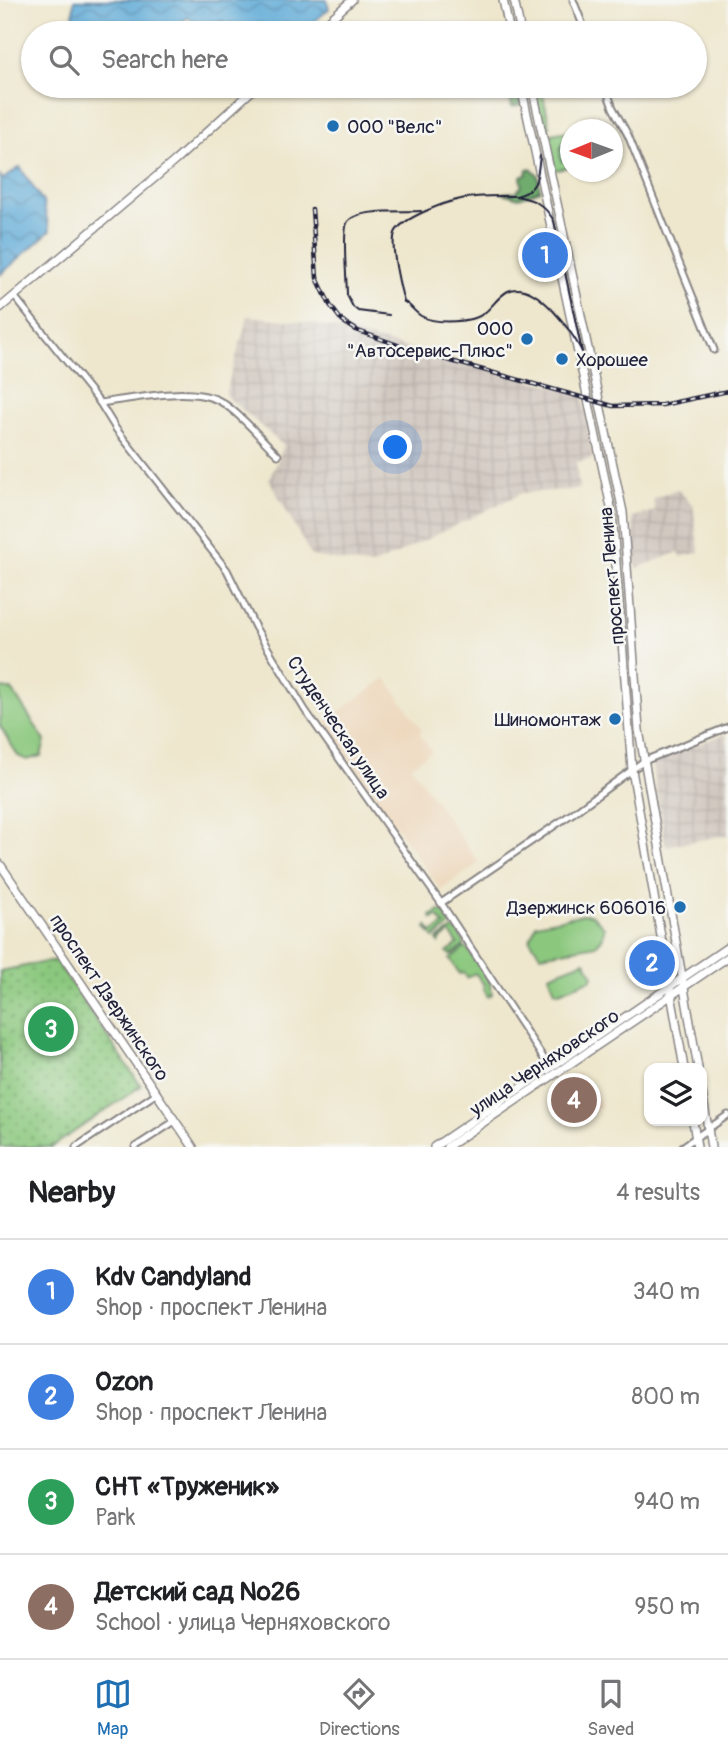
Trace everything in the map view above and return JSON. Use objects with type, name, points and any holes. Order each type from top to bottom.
[{"type":"main road","points":[[328,21],[352,0]]},
{"type":"main road","points":[[503,0],[507,21]]},
{"type":"main road","points":[[514,0],[518,21]]},
{"type":"main road","points":[[0,308],[176,160],[244,98]]},
{"type":"main road","name":"проспект Ленина","points":[[524,98],[612,512],[632,770],[683,1063]]},
{"type":"main road","name":"проспект Ленина","points":[[535,98],[623,512],[639,730],[697,1063]]},
{"type":"main road","name":"проспект Дзержинского","points":[[0,864],[193,1147]]},
{"type":"main road","points":[[670,991],[681,978],[728,947]]},
{"type":"main road","name":"улица Черняховского","points":[[447,1147],[670,991],[683,987],[728,957]]},
{"type":"main road","points":[[434,1147],[552,1071]]},
{"type":"main road","points":[[707,1123],[711,1147]]},
{"type":"main road","points":[[694,1126],[697,1147]]},
{"type":"street","points":[[573,0],[581,21]]},
{"type":"street","points":[[609,98],[628,135],[714,350]]},
{"type":"street","name":"Студенческая улица","points":[[14,296],[100,403],[116,429],[227,570],[255,626],[305,710],[441,903],[552,1071]]},
{"type":"street","points":[[100,403],[185,394],[205,395],[225,404],[278,455]]},
{"type":"street","points":[[441,903],[644,761],[728,727]]},
{"type":"street","points":[[76,1147],[157,1093]]},
{"type":"street","points":[[682,1147],[728,1115]]},
{"type":"street","points":[[135,1147],[175,1121]]},
{"type":"shaded area","points":[[248,316],[312,323],[583,394],[593,459],[576,462],[579,489],[522,493],[372,566],[311,556],[269,479],[284,446],[225,395]]},
{"type":"shaded area","points":[[677,489],[693,505],[699,552],[681,557],[679,552],[637,568],[632,517],[655,511],[653,499]]},
{"type":"shaded area","points":[[386,678],[422,730],[419,733],[432,751],[411,766],[479,863],[441,890],[323,723]]},
{"type":"shaded area","points":[[725,734],[728,743],[728,835],[666,846],[652,766],[654,761]]},
{"type":"shaded area","points":[[578,1073],[601,1106],[572,1126],[547,1093]]},
{"type":"green space","points":[[510,98],[521,98],[522,105],[512,107]]},
{"type":"green space","points":[[537,98],[544,98],[550,127],[543,129]]},
{"type":"green space","points":[[560,132],[559,170],[554,169],[548,140],[552,134]]},
{"type":"green space","points":[[531,168],[538,175],[540,190],[519,198],[502,193],[516,192],[522,186],[521,176],[527,174],[527,169]]},
{"type":"green space","points":[[0,690],[12,690],[45,741],[41,756],[27,760],[18,756],[0,726]]},
{"type":"green space","points":[[440,911],[452,924],[434,938],[426,928],[427,926],[432,933],[444,925],[438,916],[432,919],[431,916]]},
{"type":"green space","points":[[592,915],[604,927],[603,937],[596,945],[541,955],[530,940],[536,924]]},
{"type":"green space","points":[[453,929],[458,932],[464,946],[451,955],[447,952],[458,944],[450,933],[439,943],[437,940]]},
{"type":"green space","points":[[467,948],[489,978],[492,994],[488,997],[484,985],[475,973],[467,978],[463,972],[460,974],[450,959]]},
{"type":"green space","points":[[55,960],[141,1086],[52,1147],[0,1147],[0,971]]},
{"type":"green space","points":[[585,961],[593,975],[592,979],[559,992],[555,991],[549,975]]},
{"type":"water","points":[[74,0],[327,0],[329,9],[315,21],[193,21],[187,17],[184,21],[73,20]]},
{"type":"water","points":[[20,167],[43,202],[50,231],[0,275],[0,176],[3,179]]},
{"type":"tram line","points":[[516,196],[524,194],[536,182],[540,156]]},
{"type":"tram line","points":[[481,196],[515,196],[538,203],[554,221],[582,352],[561,320],[541,299],[530,292],[519,289],[508,291],[480,316],[455,321],[427,319],[404,302],[394,247],[395,233],[399,227],[425,211],[454,201],[481,196]]},
{"type":"tram line","points":[[389,315],[358,311],[347,295],[347,223],[352,218],[369,213],[421,211]]},
{"type":"railway","points":[[312,209],[317,278],[330,305],[342,321],[358,331],[415,351],[613,406],[662,405],[728,391]]},
{"type":"place","name":"ООО \"Велс\"","points":[[333,126]]},
{"type":"place","name":"Kdv Candyland","points":[[545,255]]},
{"type":"place","name":"ООО \"Автосервис-Плюс\"","points":[[527,339]]},
{"type":"place","name":"Хорошее","points":[[562,359]]},
{"type":"place","name":"Шиномонтаж","points":[[615,719]]},
{"type":"place","name":"Дзержинск 606016","points":[[680,907]]},
{"type":"place","name":"Ozon","points":[[652,963]]},
{"type":"place","name":"СНТ «Труженик»","points":[[51,1029]]},
{"type":"place","name":"Детский сад №26","points":[[574,1100]]}]
